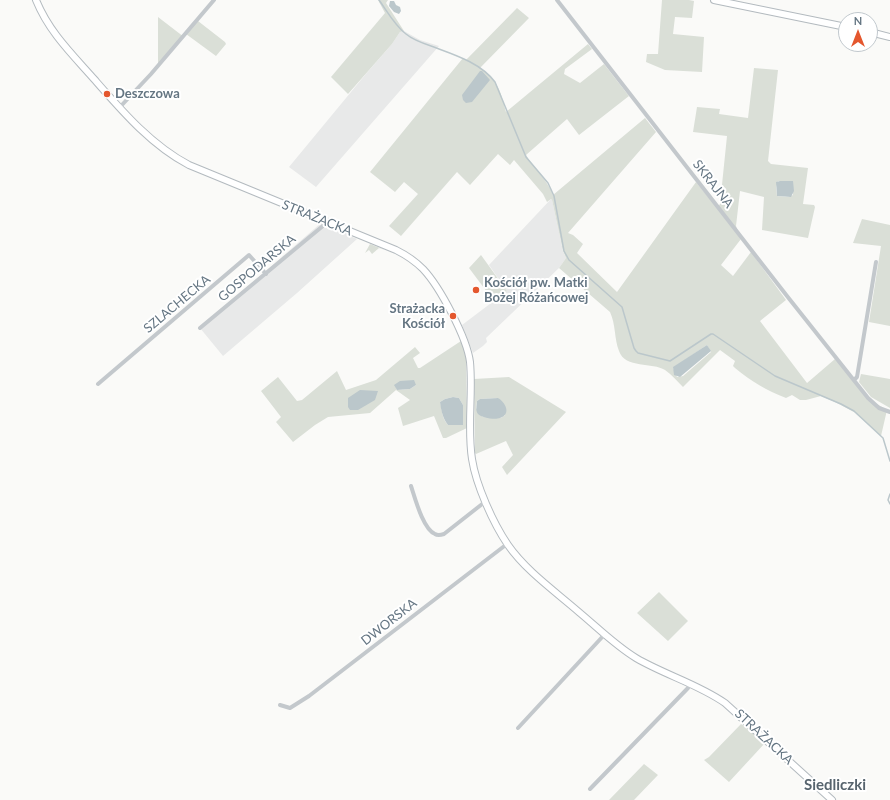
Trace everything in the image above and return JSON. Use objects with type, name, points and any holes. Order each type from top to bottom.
[{"type":"street","name":"STRAŻACKA","points":[[36,0],[54,33],[120,107],[162,148],[180,160],[391,248],[406,256],[423,270],[439,291],[461,332],[468,352],[470,369],[471,452],[476,476],[496,524],[507,544],[527,567],[624,650],[636,658],[709,692],[731,707],[832,800]]},
{"type":"street","points":[[120,107],[151,74],[214,0]]},
{"type":"street","name":"SKRAJNA","points":[[557,0],[868,398],[879,408],[890,412]]},
{"type":"street","points":[[714,0],[838,26]]},
{"type":"street","points":[[878,34],[890,37]]},
{"type":"street","name":"GOSPODARSKA","points":[[200,328],[324,225],[325,221]]},
{"type":"street","name":"SZLACHECKA","points":[[98,384],[249,255],[266,274]]},
{"type":"street","points":[[854,380],[857,377],[876,262]]},
{"type":"street","points":[[411,486],[426,523],[431,532],[436,535],[444,534],[486,501]]},
{"type":"street","name":"DWORSKA","points":[[280,705],[290,708],[309,696],[507,544]]},
{"type":"street","points":[[518,728],[604,634]]},
{"type":"street","points":[[590,789],[688,688],[690,683]]},
{"type":"shaded area","points":[[378,0],[388,0],[386,3],[404,31],[400,32],[392,44],[348,94],[331,77],[385,13]]},
{"type":"shaded area","points":[[662,0],[694,1],[692,18],[675,17],[673,34],[704,37],[702,72],[665,70],[646,62],[647,54],[658,54]]},
{"type":"shaded area","points":[[390,1],[394,1],[396,5],[400,7],[401,11],[399,14],[394,12],[389,6]]},
{"type":"shaded area","points":[[517,8],[529,18],[480,68],[495,82],[498,87],[506,112],[588,44],[592,49],[565,69],[564,74],[580,83],[604,64],[629,96],[579,135],[567,119],[526,155],[553,195],[645,118],[656,132],[568,233],[573,235],[583,244],[577,253],[617,292],[696,182],[717,208],[720,204],[727,136],[693,132],[697,107],[720,109],[719,114],[748,118],[754,68],[778,70],[768,161],[771,164],[808,168],[803,204],[814,205],[815,207],[808,238],[762,230],[764,197],[740,191],[736,226],[741,239],[721,265],[733,276],[751,252],[786,300],[760,321],[807,383],[835,359],[838,359],[870,400],[887,410],[881,436],[854,412],[821,396],[800,400],[792,395],[786,398],[766,389],[753,382],[735,368],[733,366],[735,361],[720,350],[683,387],[665,370],[654,366],[633,363],[622,357],[616,341],[610,312],[559,268],[566,258],[563,251],[552,200],[551,199],[547,202],[543,194],[514,160],[510,165],[498,154],[470,185],[457,172],[401,236],[389,226],[418,194],[404,182],[395,192],[370,172],[463,58],[466,60]],"holes":[[[778,181],[793,183],[793,195],[788,197],[777,196],[776,187]],[[707,345],[711,352],[683,376],[677,377],[673,368]]]},
{"type":"shaded area","points":[[158,17],[184,37],[158,65]]},
{"type":"shaded area","points":[[198,21],[225,42],[226,44],[216,56],[186,34]]},
{"type":"shaded area","points":[[404,31],[420,40],[439,46],[316,187],[289,167],[392,44],[400,32]]},
{"type":"shaded area","points":[[480,71],[482,71],[490,80],[472,102],[466,103],[463,100],[462,95]]},
{"type":"shaded area","points":[[793,181],[794,191],[791,197],[777,196],[776,182]]},
{"type":"shaded area","points":[[551,199],[566,258],[559,268],[486,338],[487,342],[473,353],[462,325],[507,291],[489,265]]},
{"type":"shaded area","points":[[862,219],[890,225],[890,326],[869,322],[881,246],[853,243]]},
{"type":"shaded area","points":[[321,223],[357,239],[297,293],[223,356],[200,328]]},
{"type":"shaded area","points":[[370,244],[385,250],[379,248],[372,254],[369,250],[365,253]]},
{"type":"shaded area","points":[[481,255],[507,291],[492,303],[487,295],[487,292],[469,268]]},
{"type":"shaded area","points":[[461,341],[466,357],[467,428],[443,438],[434,416],[403,426],[398,408],[410,400],[396,390],[370,413],[328,417],[293,442],[276,422],[281,417],[261,391],[278,377],[297,401],[302,400],[337,371],[346,390],[376,380],[415,347],[420,353],[413,358],[418,368]],"holes":[[[395,385],[416,385],[410,389],[397,390]],[[453,397],[459,398],[463,405],[463,420],[448,425],[443,417],[440,402]]]},
{"type":"shaded area","points":[[707,345],[711,351],[680,377],[674,375],[673,367]]},
{"type":"shaded area","points":[[861,374],[890,379],[890,408],[871,397],[859,382]]},
{"type":"shaded area","points":[[509,377],[566,412],[507,475],[502,467],[513,455],[506,441],[476,454],[475,453],[474,379]],"holes":[[[498,398],[505,415],[501,418],[483,417],[476,408],[477,401],[480,399]]]},
{"type":"shaded area","points":[[414,380],[416,385],[410,389],[397,390],[394,385],[400,381]]},
{"type":"shaded area","points":[[360,390],[378,391],[375,400],[358,410],[350,410],[348,407],[348,398]]},
{"type":"shaded area","points":[[453,397],[459,398],[463,405],[463,425],[448,425],[446,423],[440,402]]},
{"type":"shaded area","points":[[498,398],[503,402],[506,408],[506,414],[504,416],[498,419],[492,419],[482,417],[478,414],[476,409],[477,401],[480,399]]},
{"type":"shaded area","points":[[659,592],[688,621],[668,641],[637,613]]},
{"type":"shaded area","points":[[742,723],[765,743],[729,782],[704,760],[709,757]]},
{"type":"shaded area","points":[[644,764],[658,775],[634,800],[609,800]]},
{"type":"waterway","points":[[379,0],[395,23],[409,36],[474,64],[482,69],[495,82],[526,157],[548,183],[554,196],[564,251],[569,260],[622,307],[634,348],[638,353],[670,361],[713,334],[775,376],[854,411],[883,438],[890,461]]},
{"type":"waterway","points":[[890,494],[888,500],[890,504]]},
{"type":"place","name":"Deszczowa","points":[[107,94]]},
{"type":"place","name":"Kościół pw. Matki Bożej Różańcowej","points":[[476,290]]},
{"type":"place","name":"Strażacka Kościół","points":[[453,316]]},
{"type":"district","name":"Siedliczki","points":[[835,785]]}]
